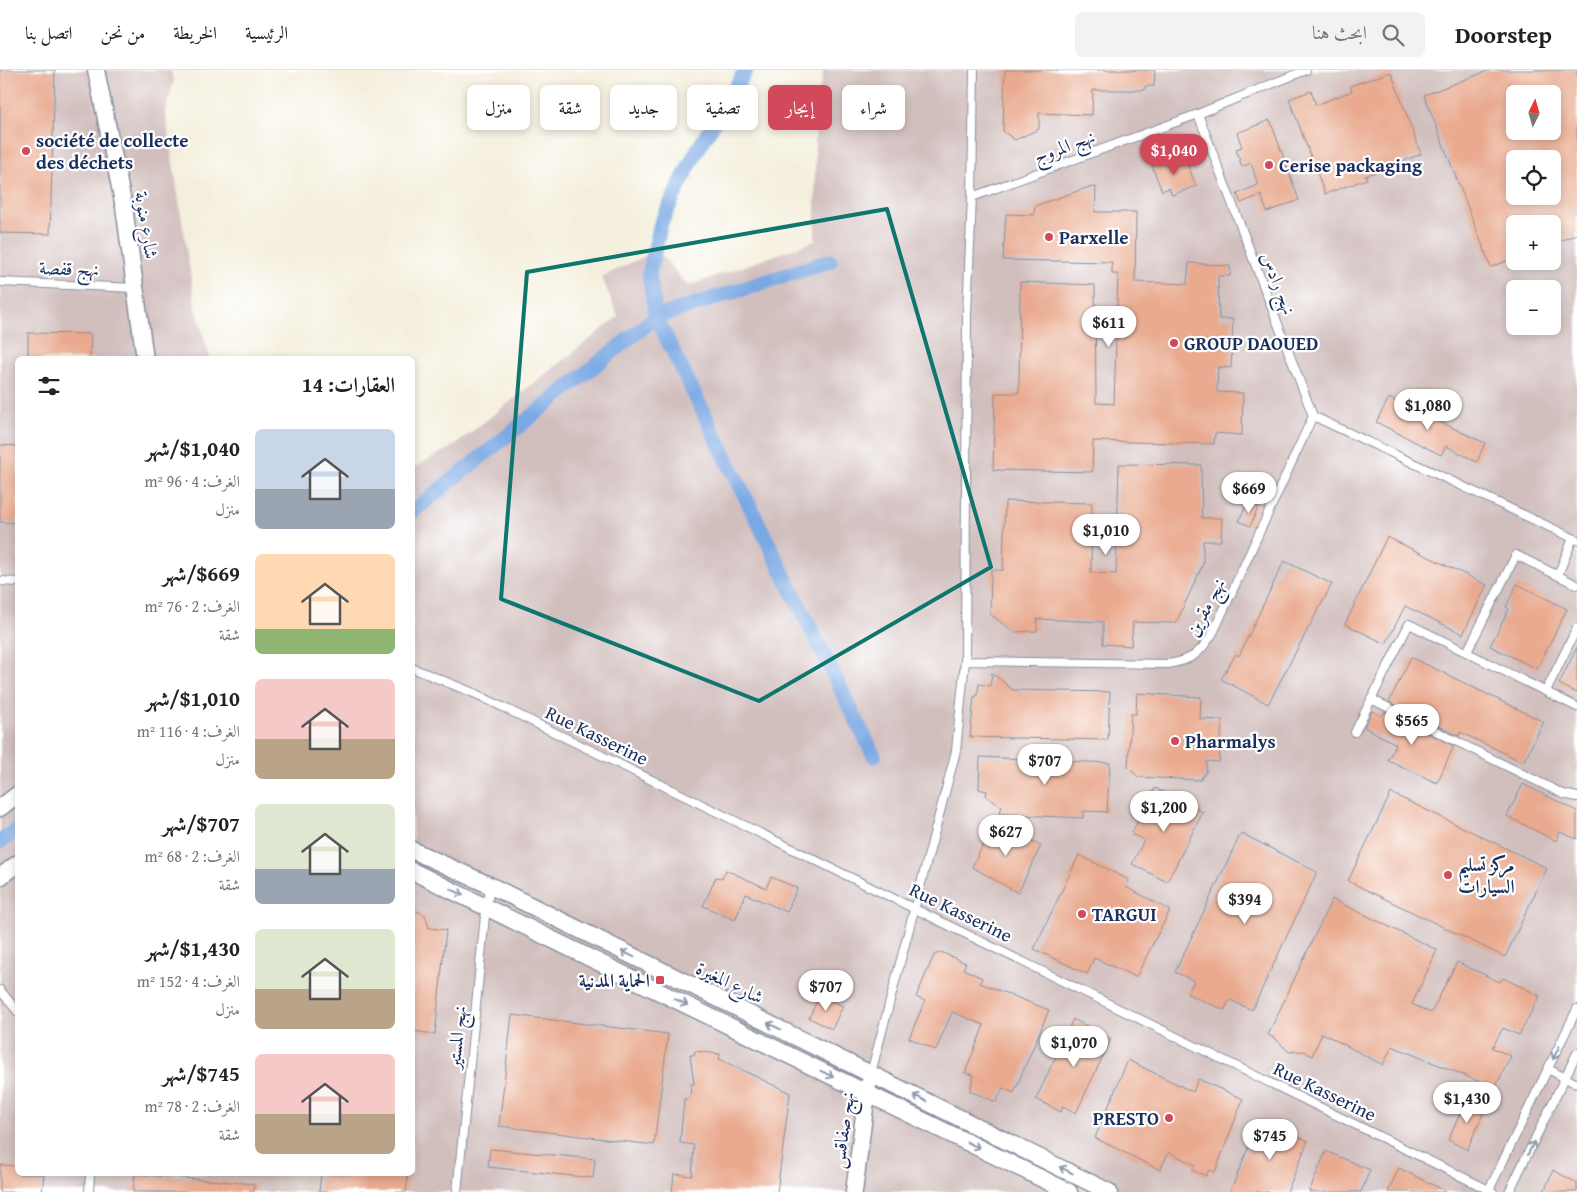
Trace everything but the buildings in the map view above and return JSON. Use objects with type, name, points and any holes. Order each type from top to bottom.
[{"type":"street","name":"شارع منوبة","points":[[96,70],[124,207],[145,356]]},
{"type":"street","points":[[0,808],[15,796]]},
{"type":"street","name":"شارع المغيرة","points":[[415,851],[491,886],[1109,1192]]},
{"type":"street","points":[[0,877],[15,865]]},
{"type":"street","points":[[415,872],[1070,1192]]},
{"type":"street","name":"نهج صفاقس","points":[[854,1192],[866,1094],[871,1073]]},
{"type":"lane","points":[[871,1073],[956,751],[964,660],[967,313],[972,197],[974,70]]},
{"type":"lane","name":"نهج المروج","points":[[972,197],[1198,114],[1306,70]]},
{"type":"lane","name":"نهج رادس","points":[[1198,114],[1313,416]]},
{"type":"lane","name":"نهج قفصة","points":[[0,282],[136,288]]},
{"type":"lane","points":[[1313,416],[1575,539],[1558,575]]},
{"type":"lane","name":"نهج مقرين","points":[[964,660],[1168,664],[1194,657],[1213,633],[1313,416]]},
{"type":"lane","points":[[1467,652],[1516,555],[1577,584]]},
{"type":"lane","points":[[0,581],[15,582]]},
{"type":"lane","points":[[1355,732],[1409,624],[1577,707]]},
{"type":"lane","points":[[1546,692],[1577,628]]},
{"type":"lane","name":"Rue Kasserine","points":[[415,669],[476,694],[915,907],[1490,1191]]},
{"type":"lane","points":[[1371,699],[1563,794],[1577,797]]},
{"type":"lane","name":"نهج المستير","points":[[457,1192],[486,906],[491,886]]},
{"type":"lane","points":[[0,990],[15,1008]]},
{"type":"lane","points":[[1490,1191],[1577,1009]]},
{"type":"lane","points":[[1509,1192],[1577,1052]]},
{"type":"lane","points":[[1548,1070],[1577,1084]]},
{"type":"lane","points":[[89,1192],[90,1176]]},
{"type":"highlighted area","points":[[887,209],[991,567],[759,701],[501,599],[527,272]]},
{"type":"shaded area","points":[[0,70],[170,70],[174,80],[165,111],[195,304],[209,356],[15,356],[15,1176],[415,1176],[415,467],[455,445],[618,317],[602,277],[657,250],[688,286],[815,241],[815,130],[832,130],[832,85],[820,85],[824,70],[1577,70],[1577,1192],[0,1192]]},
{"type":"waterway","points":[[746,70],[695,154],[661,223],[649,274],[656,317],[874,756]]},
{"type":"waterway","points":[[415,510],[656,317],[830,261]]},
{"type":"waterway","points":[[0,842],[15,830]]},
{"type":"place","name":"société de collecte des déchets","points":[[26,151]]},
{"type":"place","name":"Cerise packaging","points":[[1269,165]]},
{"type":"place","name":"Parxelle","points":[[1049,237]]},
{"type":"place","name":"GROUP DAOUED","points":[[1174,343]]},
{"type":"place","name":"Pharmalys","points":[[1175,741]]},
{"type":"place","name":"مركز تسليم السيارات","points":[[1448,875]]},
{"type":"place","name":"TARGUI","points":[[1082,914]]},
{"type":"place","name":"الحماية المدنية","points":[[660,980]]},
{"type":"place","name":"PRESTO","points":[[1169,1118]]}]
